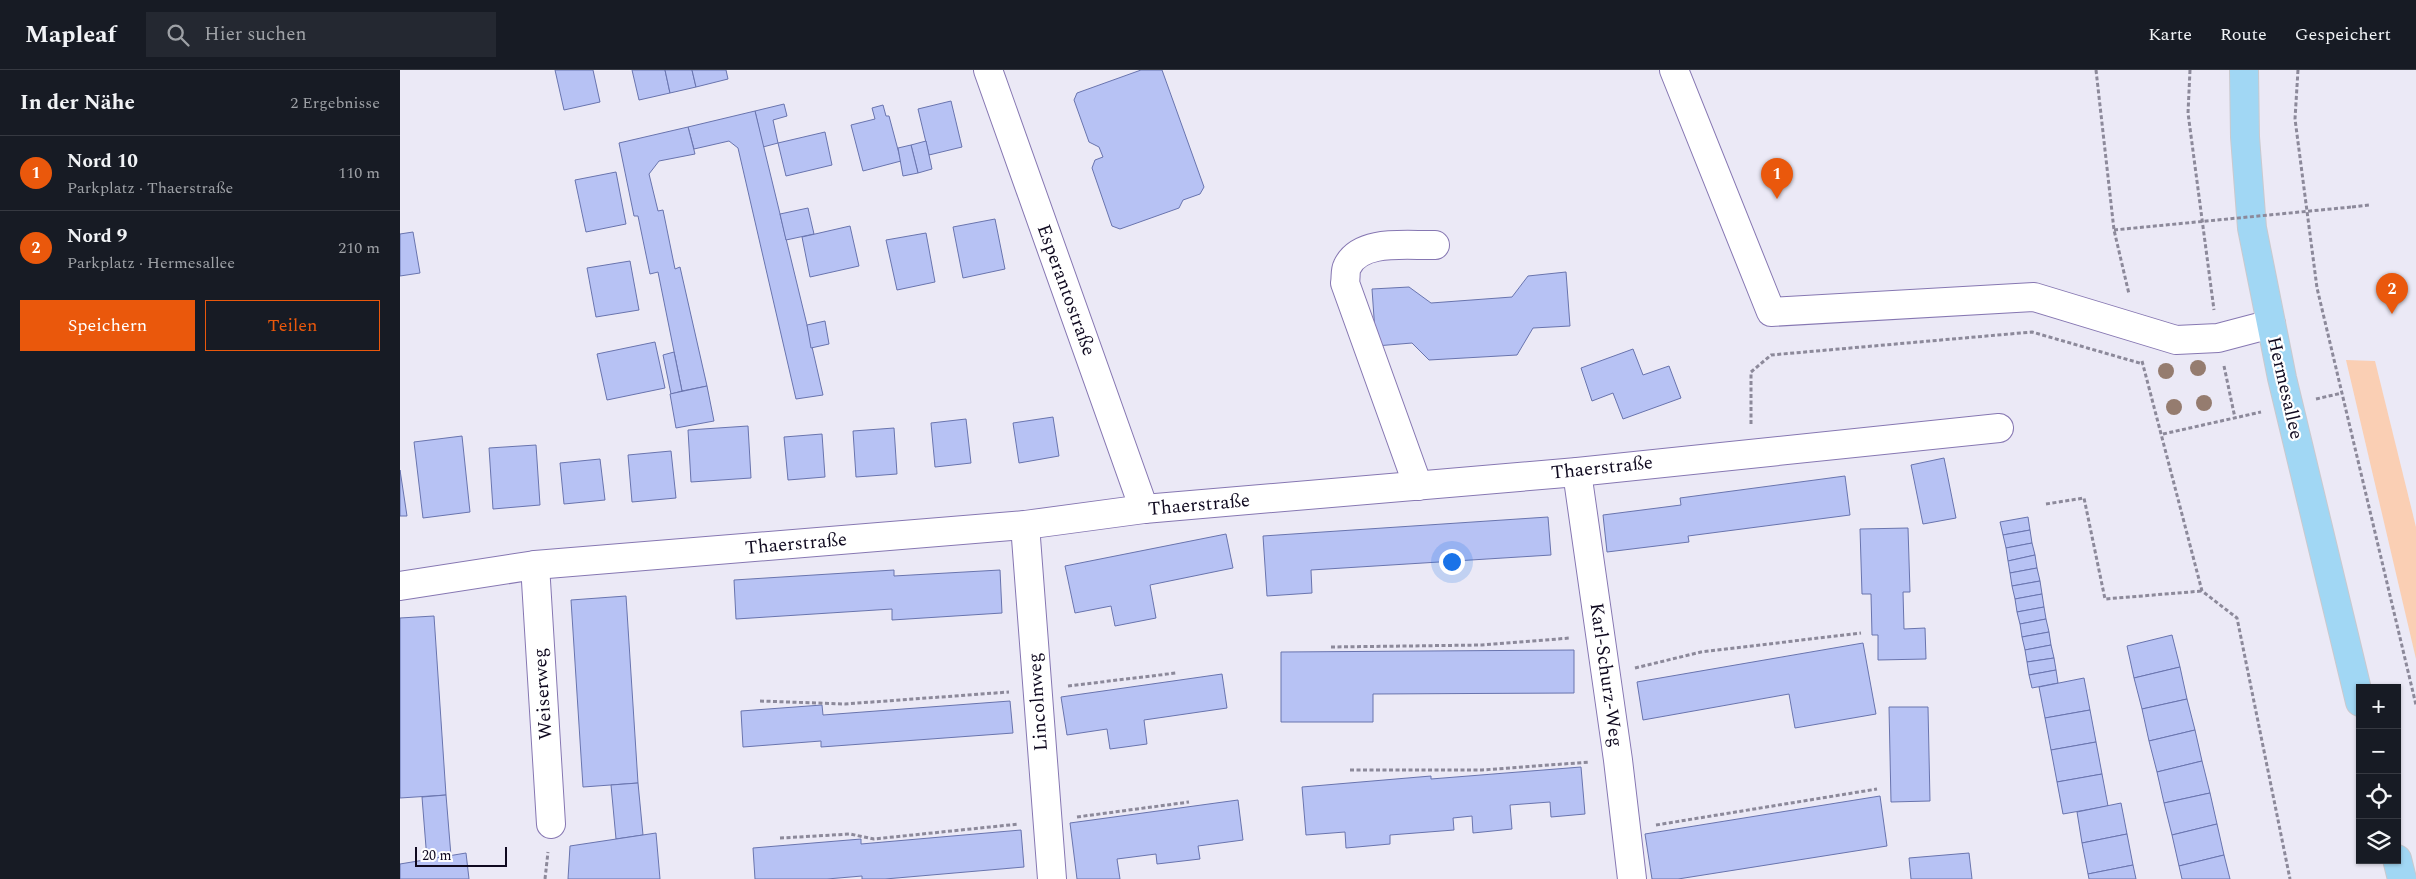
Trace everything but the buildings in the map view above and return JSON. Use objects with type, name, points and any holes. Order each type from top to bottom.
[{"type":"main road","name":"Hermesallee","points":[[2244,70],[2245,137],[2252,228],[2271,324],[2356,685]]},
{"type":"main road","points":[[2398,864],[2402,879]]},
{"type":"street","name":"Esperantostraße","points":[[988,70],[1144,510]]},
{"type":"street","points":[[1674,70],[1771,312],[2034,297],[2176,340],[2218,338],[2271,324]]},
{"type":"street","points":[[1418,486],[1345,283],[1346,267],[1361,251],[1386,247],[1435,245]]},
{"type":"street","name":"Thaerstraße","points":[[400,586],[534,565],[1025,525],[1144,510],[1577,472],[1752,452],[1999,428]]},
{"type":"street","name":"Karl-Schurz-Weg","points":[[1577,472],[1618,760],[1632,879]]},
{"type":"street","name":"Lincolnweg","points":[[1025,525],[1046,821],[1052,879]]},
{"type":"street","name":"Weiserweg","points":[[534,565],[551,824]]},
{"type":"path","points":[[2096,70],[2114,230],[2137,328],[2143,364],[2163,434],[2202,591],[2237,618],[2290,879]]},
{"type":"path","points":[[2163,434],[2235,418],[2218,338],[2188,113],[2190,70]]},
{"type":"path","points":[[2298,70],[2295,119],[2317,288],[2416,704]]},
{"type":"path","points":[[2114,230],[2369,205]]},
{"type":"path","points":[[1752,452],[1751,372],[1771,355],[2032,332],[2143,364]]},
{"type":"path","points":[[2046,504],[2084,498],[2105,599],[2202,591]]},
{"type":"path","points":[[1606,675],[1701,652],[1861,633]]},
{"type":"path","points":[[1331,647],[1482,646],[1601,635]]},
{"type":"path","points":[[760,701],[845,704],[1038,690],[1176,672]]},
{"type":"path","points":[[1350,770],[1482,770],[1618,760]]},
{"type":"path","points":[[1626,829],[1877,789]]},
{"type":"path","points":[[780,838],[850,834],[874,839],[1046,821],[1189,802]]},
{"type":"shaded area","points":[[2346,360],[2375,361],[2416,527],[2416,659]]},
{"type":"place","name":"Nord 10","points":[[1777,199]]},
{"type":"place","name":"Nord 9","points":[[2392,314]]}]
